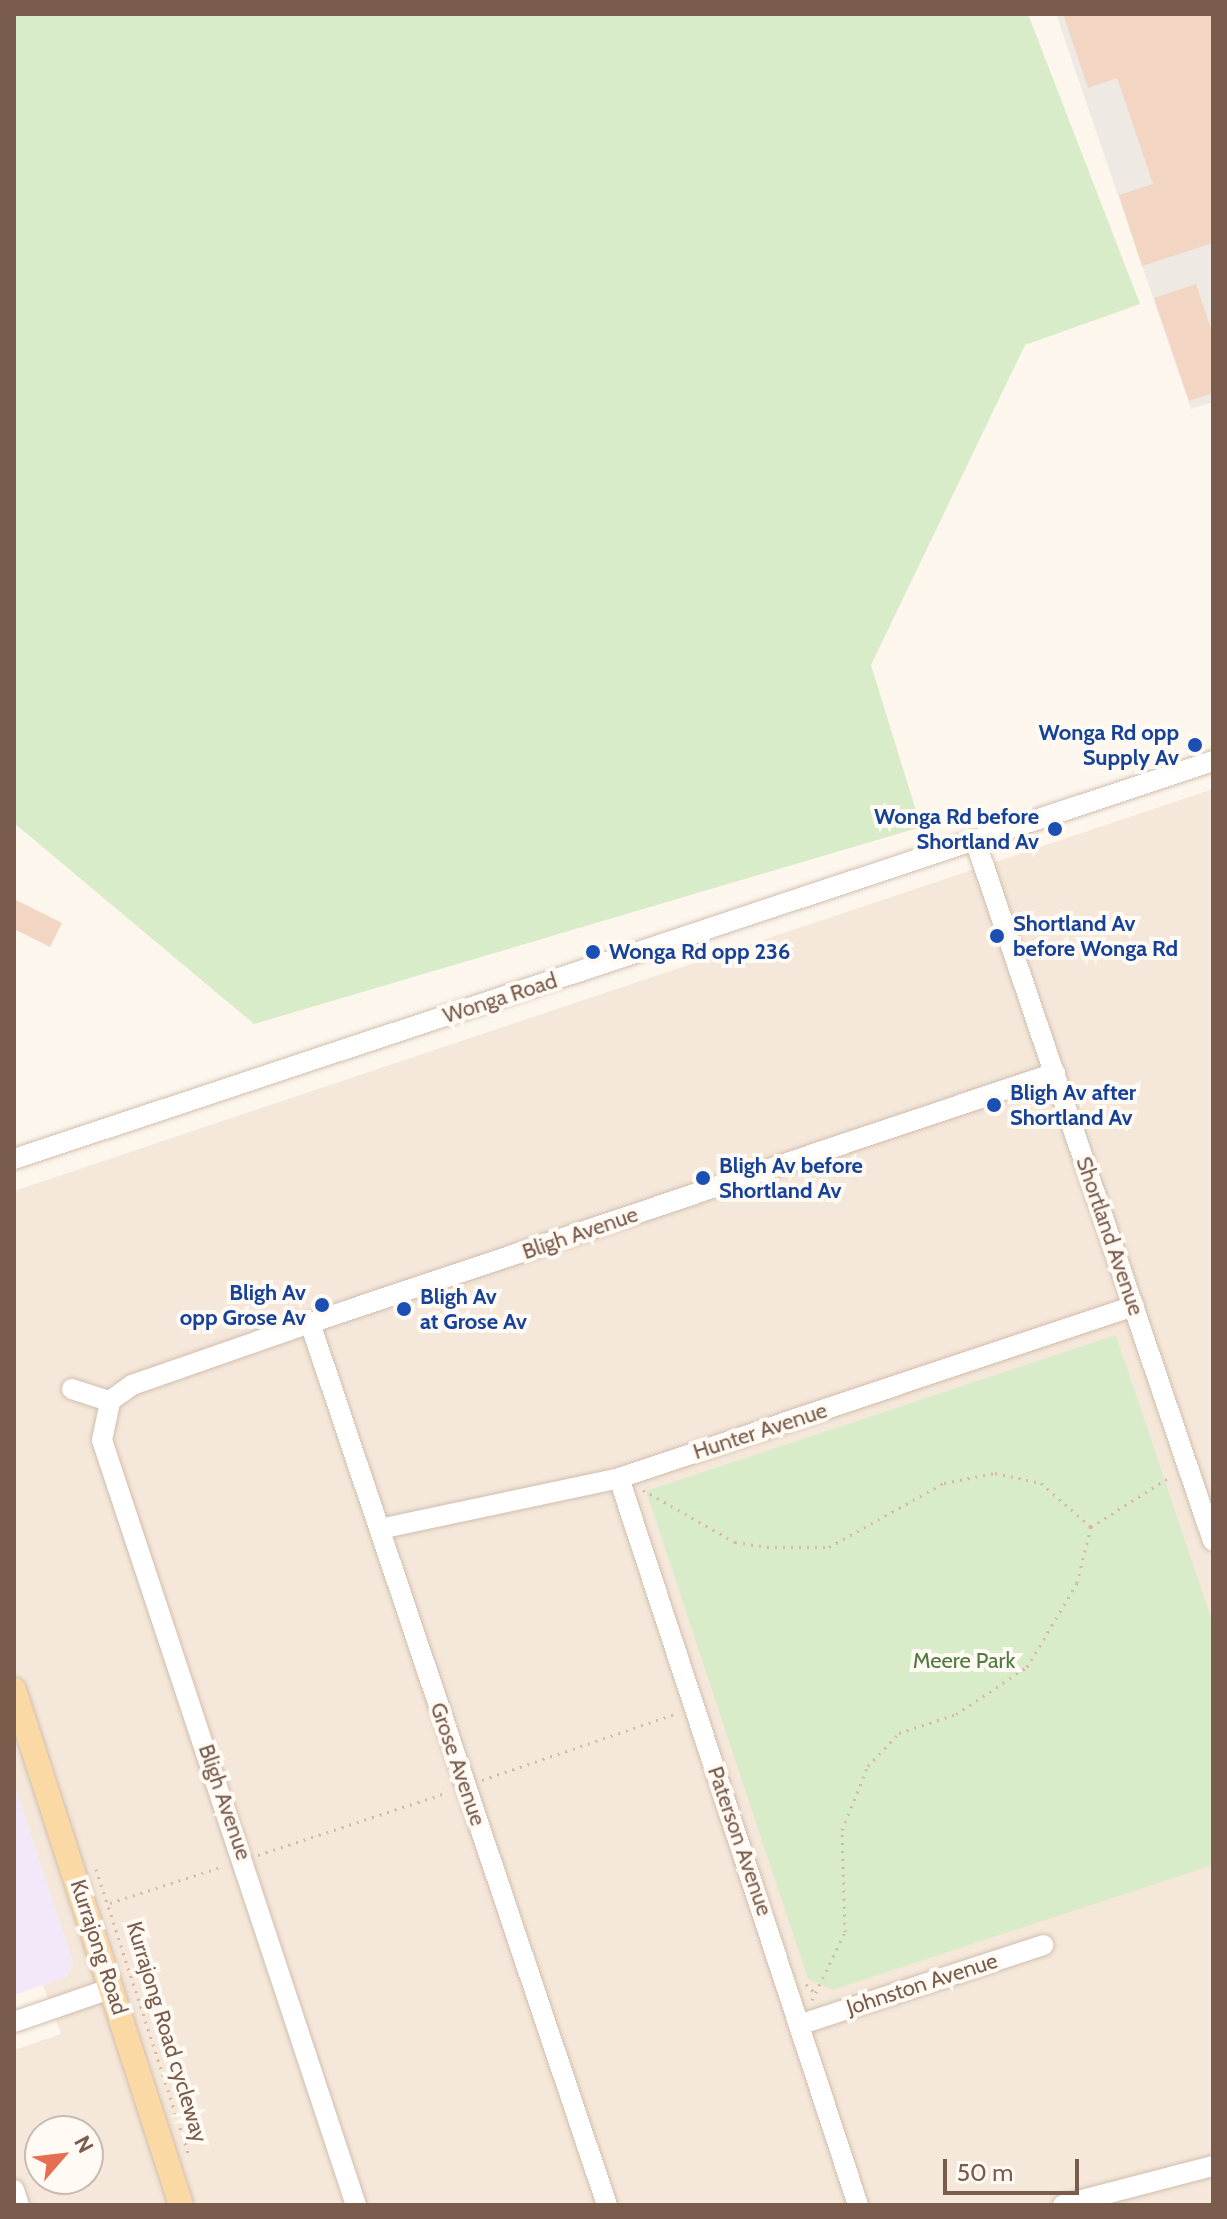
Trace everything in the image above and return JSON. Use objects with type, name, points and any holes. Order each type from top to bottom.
[{"type":"main road","name":"Kurrajong Road","points":[[14,1690],[181,2205]]},
{"type":"street","name":"Wonga Road","points":[[14,1159],[1213,761]]},
{"type":"street","name":"Shortland Avenue","points":[[975,840],[1213,1541]]},
{"type":"street","name":"Bligh Avenue","points":[[356,2205],[102,1440],[110,1401],[132,1385],[310,1323],[1055,1073]]},
{"type":"street","name":"Hunter Avenue","points":[[380,1529],[619,1478],[1134,1306]]},
{"type":"street","name":"Grose Avenue","points":[[310,1323],[607,2205]]},
{"type":"street","points":[[72,1389],[110,1401]]},
{"type":"street","name":"Paterson Avenue","points":[[619,1478],[802,2024],[858,2205]]},
{"type":"street","name":"Johnston Avenue","points":[[802,2024],[1043,1945]]},
{"type":"street","points":[[14,2022],[112,1988]]},
{"type":"street","points":[[1063,2205],[1213,2166]]},
{"type":"street","points":[[14,2190],[19,2205]]},
{"type":"path","points":[[802,2024],[845,1932],[842,1830],[853,1791],[899,1733],[956,1714],[1027,1667],[1077,1583],[1091,1527],[1188,1468]]},
{"type":"path","points":[[619,1478],[735,1542],[767,1547],[829,1547],[944,1483],[995,1473],[1041,1483],[1091,1527]]},
{"type":"path","points":[[488,1778],[681,1712]]},
{"type":"path","points":[[262,1854],[454,1790]]},
{"type":"path","points":[[110,1903],[227,1865]]},
{"type":"path","name":"Kurrajong Road cycleway","points":[[98,1868],[190,2160]]},
{"type":"shaded area","points":[[1056,14],[1213,14],[1213,402],[1191,409]]},
{"type":"shaded area","points":[[1213,789],[1213,2205],[14,2205],[14,2050],[61,2034],[43,1985],[66,1977],[73,1963],[14,1785],[14,1191]]},
{"type":"shaded area","points":[[14,1785],[73,1963],[66,1977],[14,1995]]},
{"type":"green space","points":[[14,14],[1028,14],[1140,304],[1025,345],[871,665],[921,827],[254,1024],[14,823]]},
{"type":"green space","name":"Meere Park","points":[[1116,1335],[1213,1624],[1213,1865],[832,1990],[808,1979],[646,1491]]},
{"type":"building","points":[[1063,14],[1213,14],[1213,243],[1142,266],[1119,195],[1153,184],[1117,78],[1088,88]]},
{"type":"building","points":[[1196,284],[1213,335],[1213,393],[1189,401],[1154,298]]},
{"type":"building","points":[[14,899],[62,923],[50,947],[14,929]]},
{"type":"place","name":"Wonga Rd opp Supply Av","points":[[1195,745]]},
{"type":"place","name":"Wonga Rd before Shortland Av","points":[[1055,829]]},
{"type":"place","name":"Shortland Av before Wonga Rd","points":[[997,936]]},
{"type":"place","name":"Wonga Rd opp 236","points":[[593,952]]},
{"type":"place","name":"Bligh Av after Shortland Av","points":[[994,1105]]},
{"type":"place","name":"Bligh Av before Shortland Av","points":[[703,1178]]},
{"type":"place","name":"Bligh Av opp Grose Av","points":[[322,1305]]},
{"type":"place","name":"Bligh Av at Grose Av","points":[[404,1309]]}]
